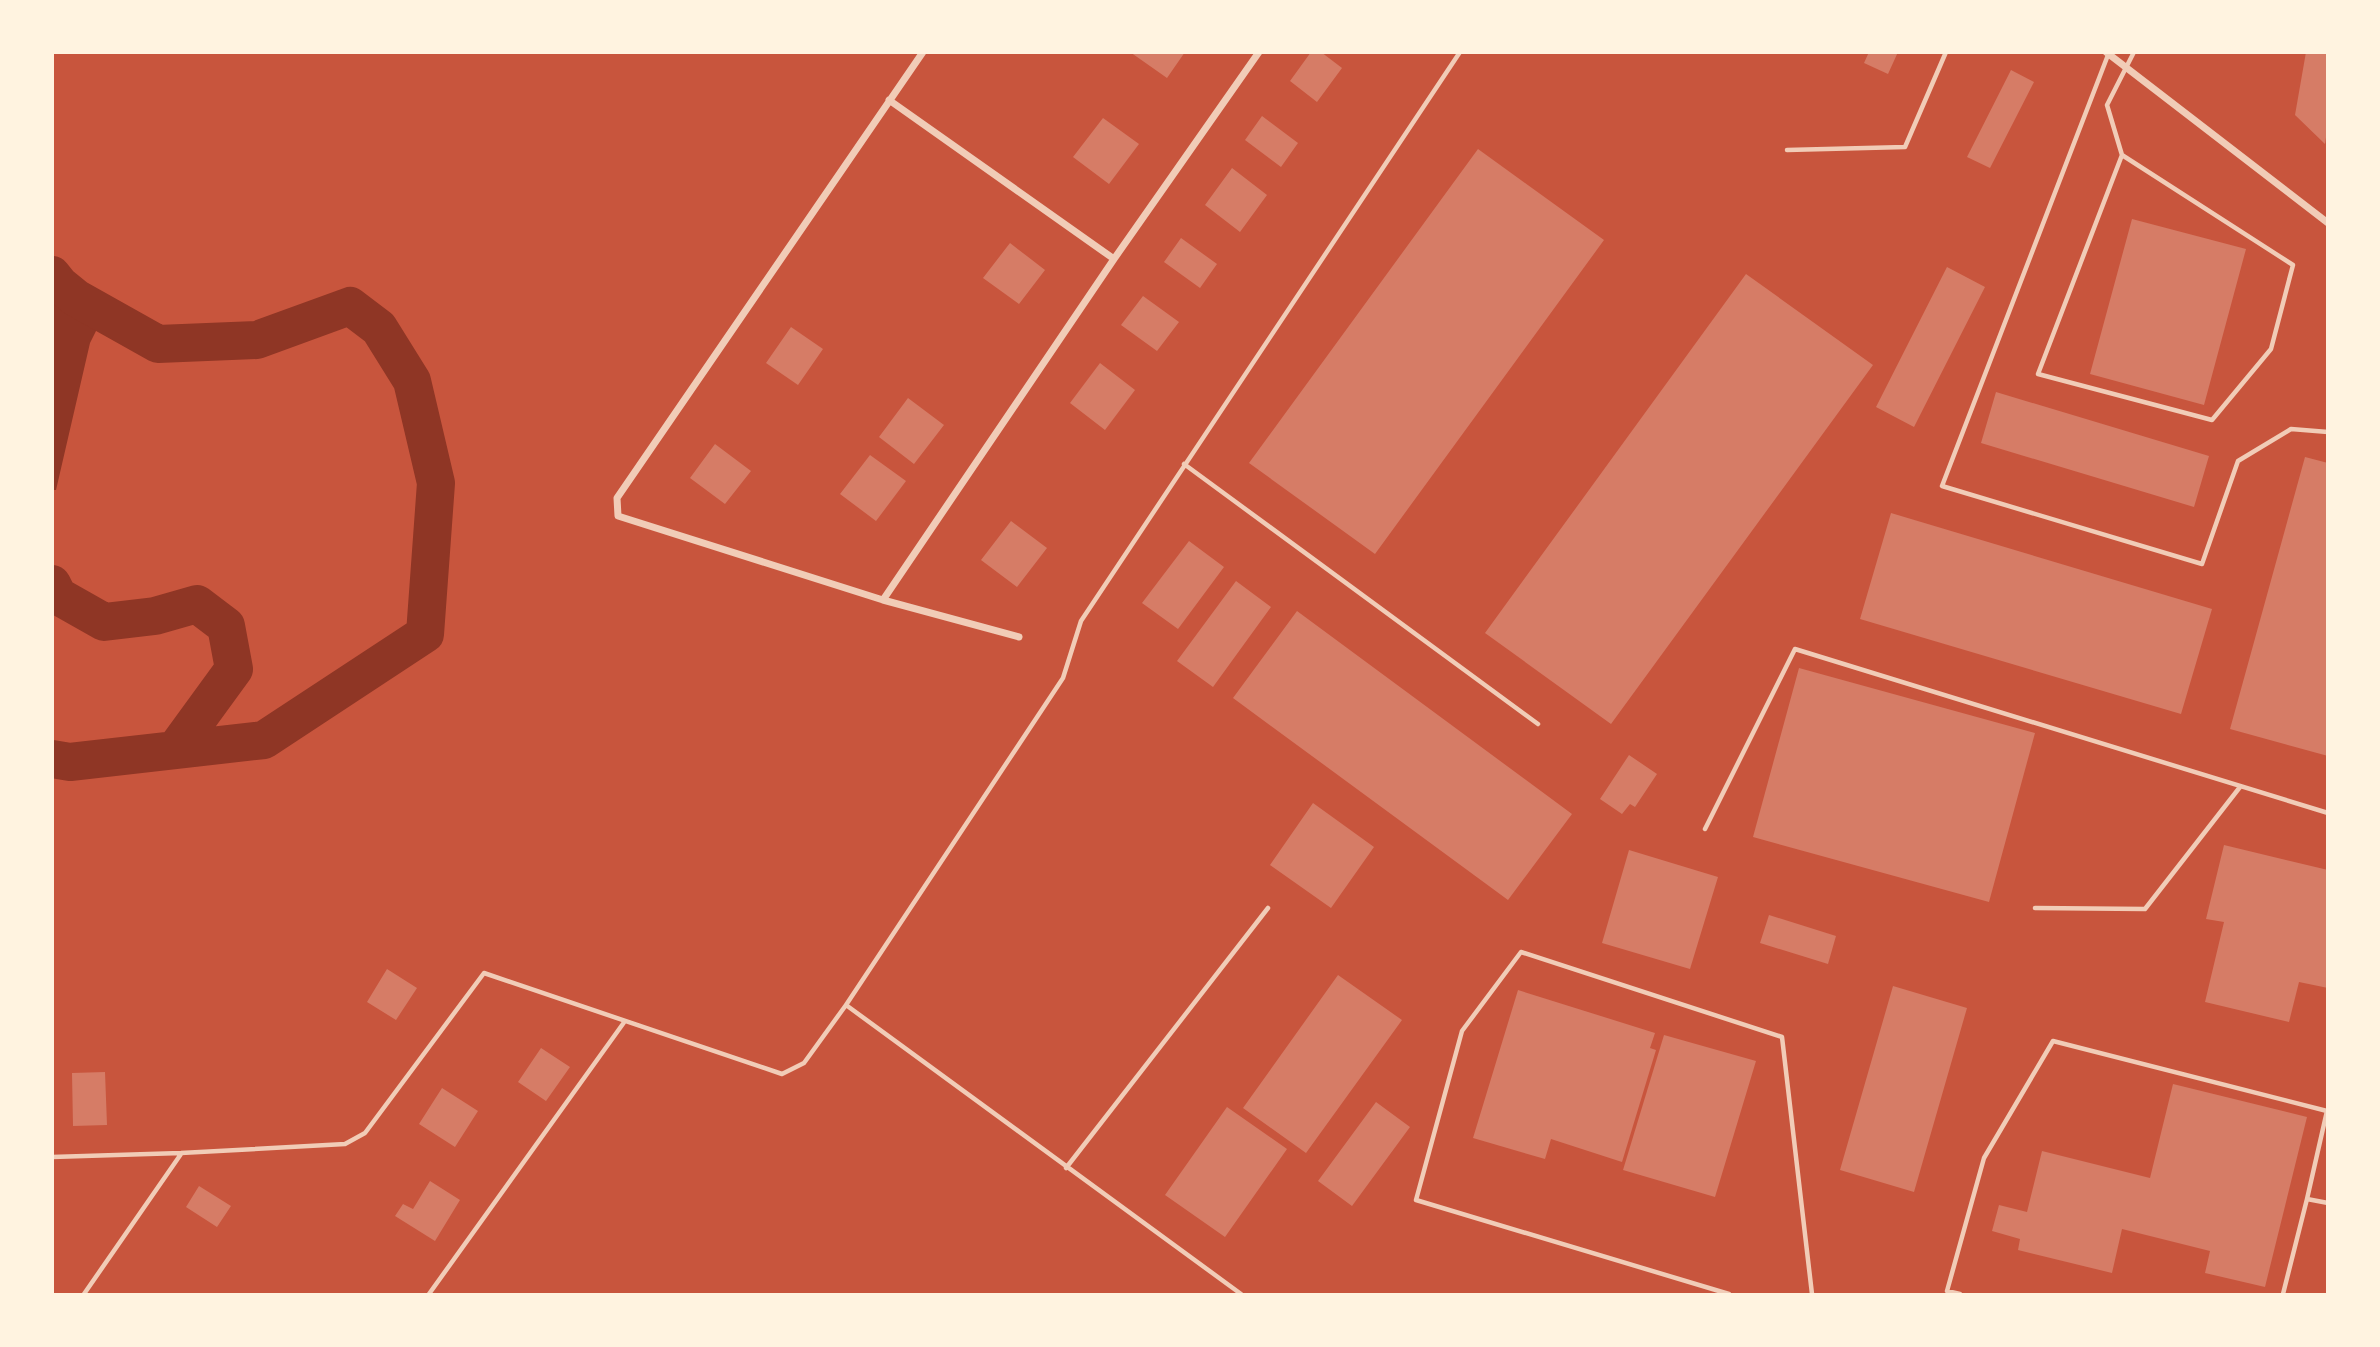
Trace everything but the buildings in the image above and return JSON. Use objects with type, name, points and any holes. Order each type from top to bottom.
[{"type":"street","points":[[923,52],[617,498],[618,516],[883,600],[1019,638]]},
{"type":"street","points":[[883,600],[1114,258],[1259,52]]},
{"type":"street","points":[[2107,53],[2328,223]]},
{"type":"street","points":[[890,100],[1114,258]]},
{"type":"lane","points":[[52,1157],[345,1144],[365,1133],[484,974],[782,1074],[804,1063],[1063,678],[1081,621],[1460,52]]},
{"type":"lane","points":[[1787,150],[1905,147],[1946,52]]},
{"type":"lane","points":[[2122,155],[2293,265],[2271,349],[2212,420],[2038,374],[2122,155],[2107,105],[2134,52]]},
{"type":"lane","points":[[2107,53],[1942,486],[2202,564],[2238,461],[2291,429],[2328,432]]},
{"type":"lane","points":[[1184,464],[1538,724]]},
{"type":"lane","points":[[1705,829],[1795,649],[2328,813]]},
{"type":"lane","points":[[2035,908],[2144,909],[2240,787]]},
{"type":"lane","points":[[1066,1168],[1268,908]]},
{"type":"lane","points":[[1729,1294],[1416,1200],[1462,1031],[1521,952],[1782,1037],[1812,1294]]},
{"type":"lane","points":[[845,1005],[1241,1294]]},
{"type":"lane","points":[[429,1294],[625,1021]]},
{"type":"lane","points":[[1960,1294],[1947,1291],[1984,1158],[2053,1041],[2327,1111],[2283,1294]]},
{"type":"lane","points":[[84,1294],[181,1153]]},
{"type":"lane","points":[[2307,1199],[2328,1203]]},
{"type":"shaded area","points":[[52,256],[65,276],[109,305],[90,343],[56,490],[52,490]]},
{"type":"waterway","points":[[52,275],[76,298],[158,344],[257,340],[350,306],[379,328],[412,381],[436,483],[425,634],[264,740],[70,762],[52,759]]},
{"type":"waterway","points":[[52,584],[58,596],[104,622],[155,616],[197,604],[226,626],[234,669],[175,750]]}]
